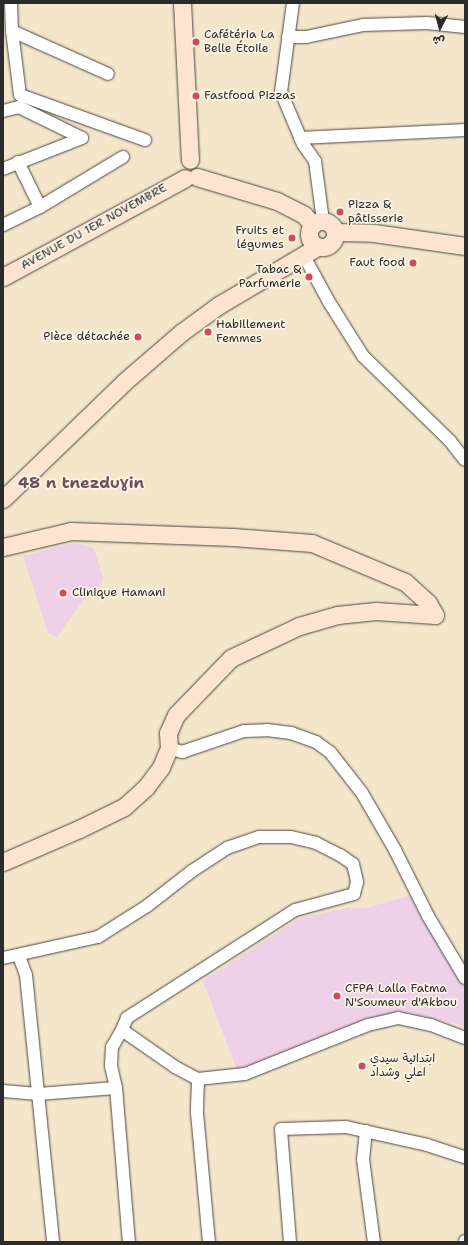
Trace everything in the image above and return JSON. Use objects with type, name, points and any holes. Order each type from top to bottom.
[{"type":"street","points":[[11,3],[12,31],[20,95],[145,140]]},
{"type":"street","points":[[182,3],[190,160],[181,166],[181,174],[277,201],[324,226],[465,246]]},
{"type":"street","points":[[3,499],[124,382],[182,332],[219,305],[311,251],[324,248],[332,243],[324,226],[315,161],[300,138],[280,92],[293,3]]},
{"type":"street","points":[[288,37],[306,37],[363,25],[427,23],[465,27]]},
{"type":"street","points":[[12,31],[108,74]]},
{"type":"street","points":[[3,111],[19,107],[82,138],[3,169]]},
{"type":"street","points":[[300,138],[465,130]]},
{"type":"street","points":[[3,225],[40,207],[123,156]]},
{"type":"street","points":[[18,162],[40,207]]},
{"type":"street","name":"AVENUE DU 1ER NOVEMBRE","points":[[3,277],[191,177]]},
{"type":"street","points":[[324,226],[309,238],[311,251],[329,302],[363,356],[450,441],[465,460]]},
{"type":"street","points":[[3,547],[71,531],[232,537],[312,543],[405,582],[428,602],[435,615],[376,611],[337,615],[299,626],[259,643],[231,658],[176,715],[168,733],[169,748],[161,767],[146,787],[124,807],[79,829],[3,862]]},
{"type":"street","points":[[169,748],[182,752],[244,731],[267,730],[291,733],[316,742],[330,752],[362,793],[395,850],[428,916],[465,978]]},
{"type":"street","points":[[3,958],[19,956],[98,937],[147,906],[192,871],[227,848],[259,837],[291,836],[316,843],[340,855],[352,864],[357,882],[354,894],[295,910],[127,1018],[112,1048],[111,1066],[116,1088],[129,1242]]},
{"type":"street","points":[[19,956],[26,975],[53,1242]]},
{"type":"street","points":[[122,1030],[175,1067],[198,1079],[245,1074],[361,1028],[398,1018],[431,1025],[465,1038]]},
{"type":"street","points":[[198,1079],[197,1113],[210,1242]]},
{"type":"street","points":[[3,1091],[38,1094],[116,1088]]},
{"type":"street","points":[[290,1242],[281,1129],[346,1127],[465,1157]]},
{"type":"street","points":[[366,1131],[363,1159],[374,1242]]},
{"type":"shaded area","name":"Clinique Hamani","points":[[74,543],[94,548],[103,578],[101,584],[82,602],[57,637],[48,633],[23,556]]},
{"type":"shaded area","name":"CFPA Lalla Fatma N'Soumeur d'Akbou","points":[[412,895],[465,981],[465,1026],[402,1011],[239,1075],[203,981],[300,918],[347,908],[366,908]]},
{"type":"place","name":"Cafétéria La Belle Étoile","points":[[196,42]]},
{"type":"place","name":"Fastfood Pizzas","points":[[196,96]]},
{"type":"place","name":"Pizza & pâtisserie","points":[[340,212]]},
{"type":"place","name":"Fruits et légumes","points":[[292,238]]},
{"type":"place","name":"Faut food","points":[[413,263]]},
{"type":"place","name":"Tabac & Parfumerie","points":[[309,277]]},
{"type":"place","name":"Habillement Femmes","points":[[208,332]]},
{"type":"place","name":"Pièce détachée","points":[[138,337]]},
{"type":"place","name":"Clinique Hamani","points":[[63,593]]},
{"type":"place","name":"CFPA Lalla Fatma N'Soumeur d'Akbou","points":[[337,996]]},
{"type":"place","name":"ابتدائية سيدي اعلي وشداد","points":[[362,1066]]},
{"type":"district","name":"48 n tnezduɣin","points":[[81,483]]}]
